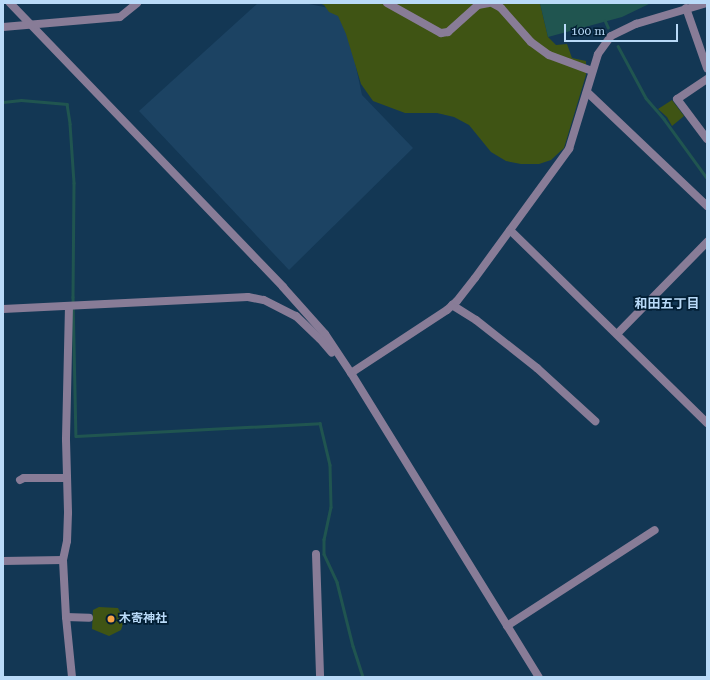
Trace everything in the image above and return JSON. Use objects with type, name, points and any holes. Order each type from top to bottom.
[{"type":"street","points":[[10,3],[283,287],[325,334],[351,373],[539,677]]},
{"type":"street","points":[[3,27],[120,17],[138,3]]},
{"type":"street","points":[[386,3],[441,33],[448,32],[478,5],[491,3],[501,8],[531,42],[549,55],[592,71]]},
{"type":"street","points":[[351,373],[452,305],[471,284],[569,149],[598,54],[611,36],[636,24],[707,3]]},
{"type":"street","points":[[686,8],[704,49],[707,68]]},
{"type":"street","points":[[707,79],[677,99],[707,139]]},
{"type":"street","points":[[587,92],[707,206]]},
{"type":"street","points":[[510,230],[707,423]]},
{"type":"street","points":[[617,334],[707,242]]},
{"type":"street","points":[[3,309],[248,297],[264,300],[296,316],[320,339],[332,354],[336,352]]},
{"type":"street","points":[[452,305],[476,320],[537,368],[595,421]]},
{"type":"street","points":[[69,306],[67,541],[63,560],[66,616],[72,677]]},
{"type":"street","points":[[20,480],[24,478],[67,478]]},
{"type":"street","points":[[507,626],[655,530]]},
{"type":"street","points":[[316,554],[320,677]]},
{"type":"street","points":[[3,561],[63,560]]},
{"type":"street","points":[[66,616],[89,618]]},
{"type":"shaded area","points":[[258,3],[304,3],[344,11],[362,95],[413,148],[289,270],[139,111]]},
{"type":"shaded area","points":[[540,3],[651,3],[622,17],[548,37]]},
{"type":"green space","points":[[319,3],[540,3],[548,37],[556,45],[567,44],[572,58],[586,61],[586,75],[564,148],[551,160],[539,164],[521,164],[506,161],[491,152],[469,125],[454,117],[437,113],[405,113],[373,101],[361,84],[346,34],[338,16],[329,12],[324,5]]},
{"type":"green space","points":[[672,100],[684,116],[672,126],[667,117],[658,109]]},
{"type":"green space","points":[[99,607],[118,608],[124,621],[121,630],[109,636],[92,629],[93,610]]},
{"type":"waterway","points":[[605,20],[608,27]]},
{"type":"waterway","points":[[618,46],[646,98],[664,119],[707,178]]},
{"type":"waterway","points":[[3,102],[21,100],[67,104],[70,124],[74,183],[73,297],[76,436],[320,423],[330,465],[331,507],[324,539],[324,554],[337,582],[353,646],[363,677]]},
{"type":"place","name":"木寄神社","points":[[111,619]]},
{"type":"district","name":"和田五丁目","points":[[667,304]]}]
